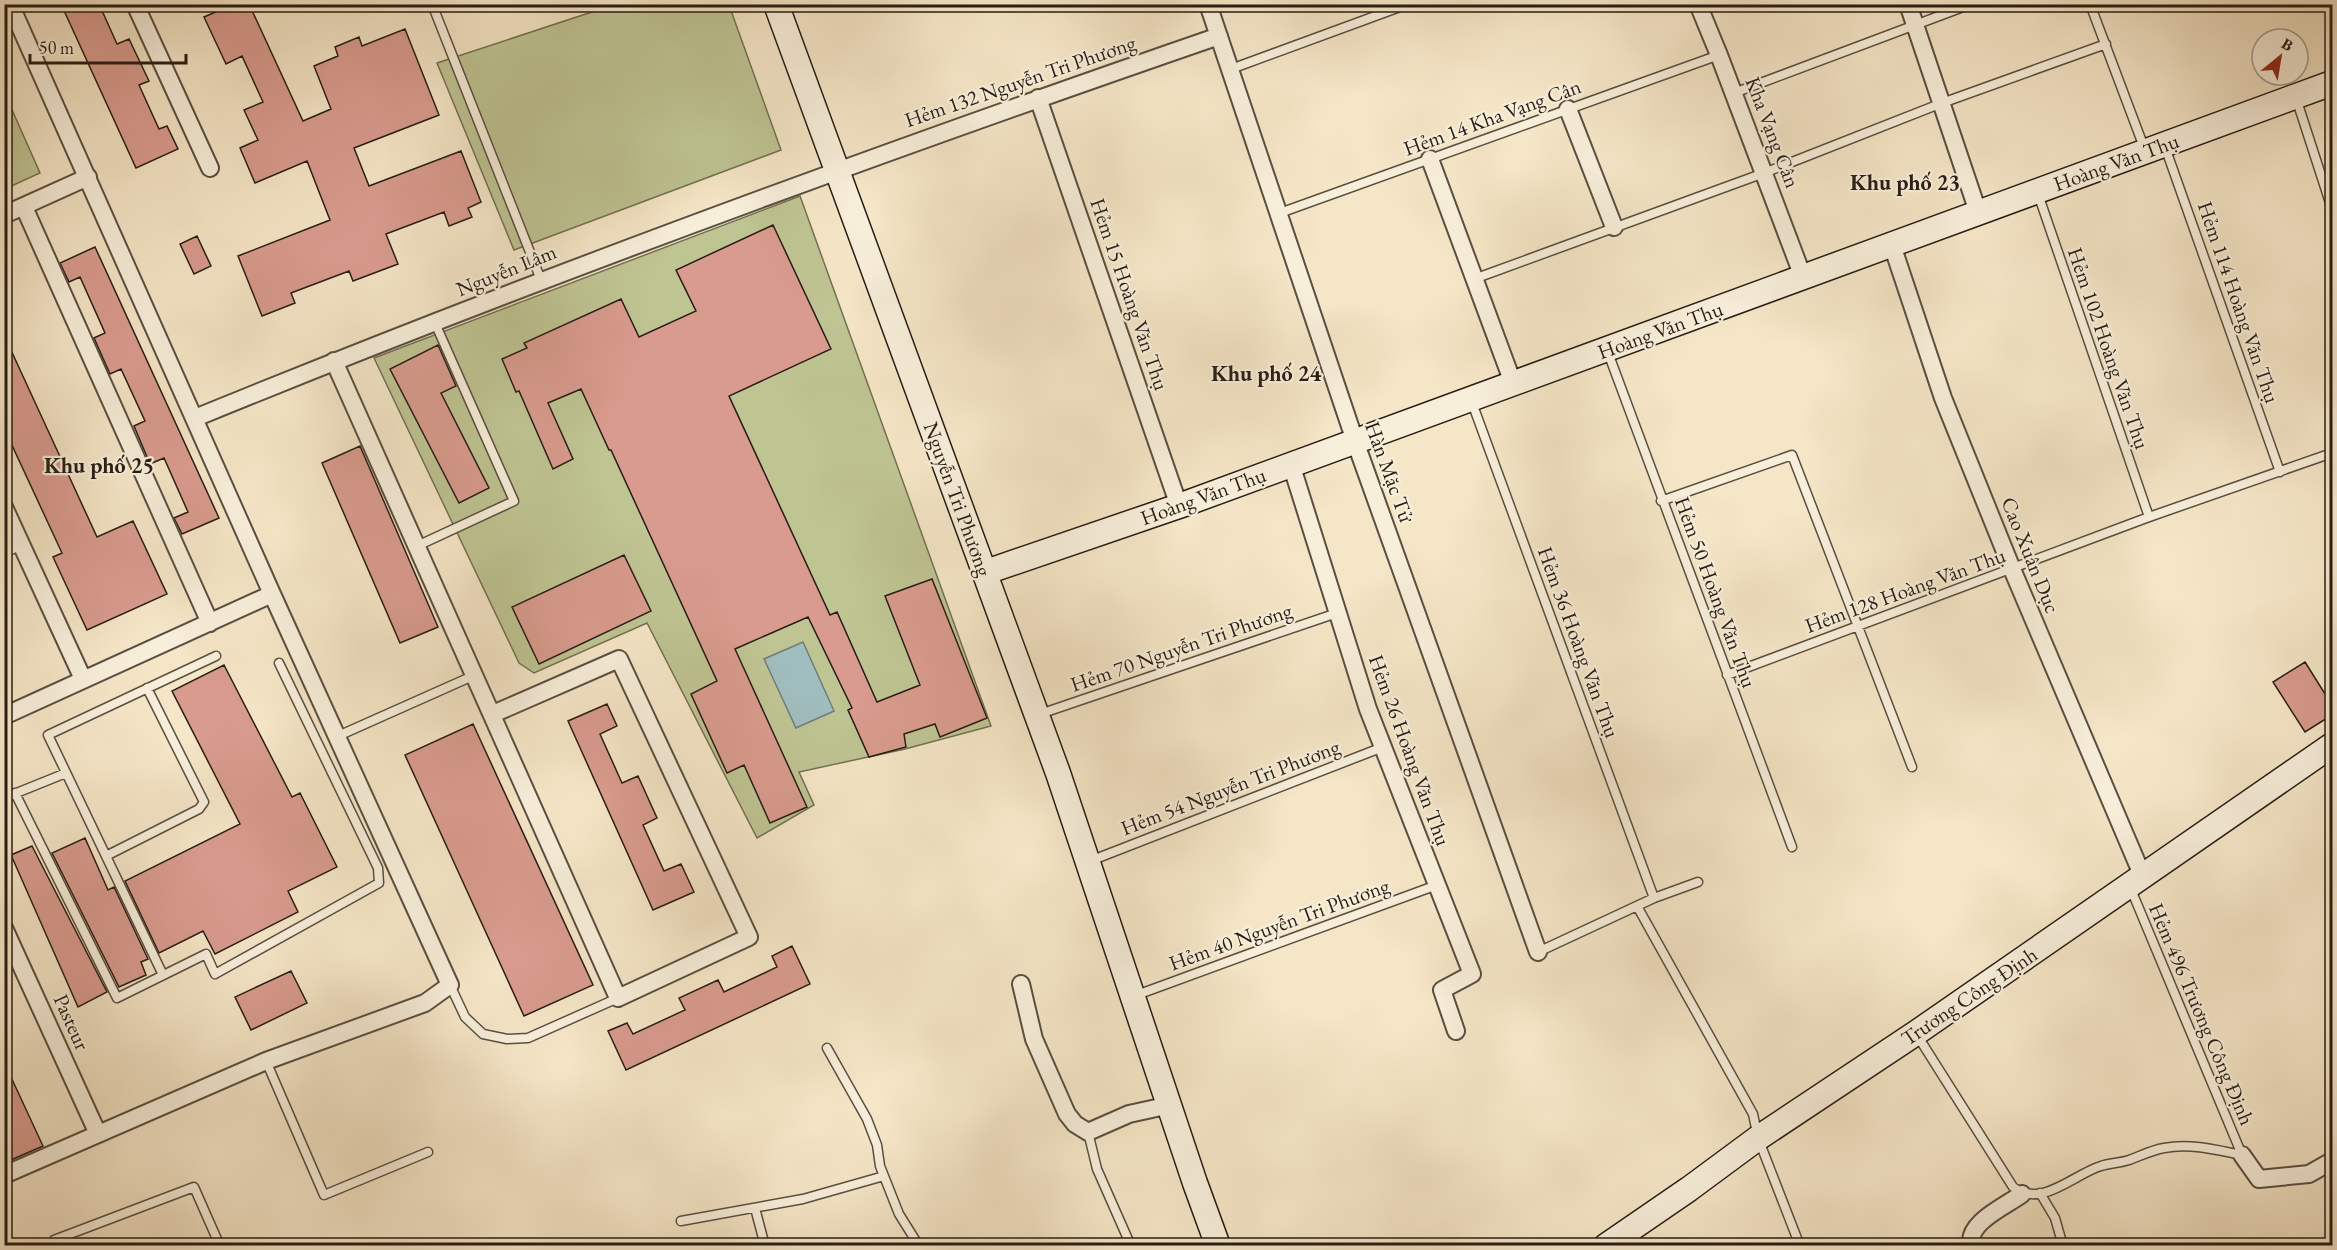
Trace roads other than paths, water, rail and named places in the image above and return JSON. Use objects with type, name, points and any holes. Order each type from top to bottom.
[{"type":"street","points":[[4,1175],[266,1061],[425,1003],[450,986],[272,594],[10,4]]},
{"type":"street","points":[[135,4],[210,168]]},
{"type":"street","name":"Nguyễn Tri Phương","points":[[776,4],[986,572],[1089,861],[1195,1183],[1218,1245]]},
{"type":"street","name":"Hàn Mặc Tử","points":[[1208,4],[1355,441],[1538,952]]},
{"type":"street","name":"Kha Vạng Cân","points":[[1698,4],[1803,277]]},
{"type":"street","points":[[1908,4],[1978,212]]},
{"type":"street","name":"Hẻm 132 Nguyễn Tri Phương","points":[[837,170],[1219,36]]},
{"type":"street","name":"Hoàng Văn Thụ","points":[[986,572],[1179,506],[2332,83]]},
{"type":"street","name":"Hẻm 15 Hoàng Văn Thụ","points":[[1038,98],[1179,506]]},
{"type":"street","points":[[1568,109],[1614,227]]},
{"type":"street","points":[[1430,159],[1513,383]]},
{"type":"street","name":"Nguyễn Lâm","points":[[195,418],[541,280],[837,170]]},
{"type":"street","points":[[4,215],[88,177]]},
{"type":"street","points":[[24,207],[210,623]]},
{"type":"street","name":"Cao Xuân Dục","points":[[1892,244],[1943,398],[2136,882]]},
{"type":"street","points":[[334,361],[618,998],[749,936],[619,659],[493,714]]},
{"type":"street","name":"Hẻm 26 Hoàng Văn Thụ","points":[[1291,464],[1368,709],[1472,974],[1442,990],[1456,1031]]},
{"type":"street","points":[[4,507],[83,680]]},
{"type":"street","points":[[4,716],[272,594]]},
{"type":"street","name":"Trương Công Định","points":[[1605,1245],[1689,1189],[1758,1138],[2136,882],[2332,745]]},
{"type":"street","name":"Pasteur","points":[[4,928],[98,1134]]},
{"type":"street","points":[[1021,984],[1034,1039],[1066,1114],[1076,1124],[1088,1132],[1129,1114],[1170,1105]]},
{"type":"street","points":[[2242,1155],[2259,1179],[2309,1174],[2332,1161]]},
{"type":"street","points":[[1972,1245],[1970,1240],[1974,1230],[1983,1218],[2022,1194]]},
{"type":"lane","points":[[432,4],[541,280]]},
{"type":"lane","points":[[1231,69],[1408,4]]},
{"type":"lane","points":[[1734,93],[1971,4]]},
{"type":"lane","name":"Hẻm 114 Hoàng Văn Thụ","points":[[2090,4],[2106,44],[2155,148],[2280,472]]},
{"type":"lane","points":[[1474,279],[1764,173],[1942,103],[2106,44]]},
{"type":"lane","name":"Hẻm 14 Kha Vạng Cân","points":[[1277,214],[1719,55]]},
{"type":"lane","points":[[2296,97],[2332,209]]},
{"type":"lane","name":"Hẻm 102 Hoàng Văn Thụ","points":[[2036,190],[2149,517]]},
{"type":"lane","points":[[417,546],[514,501],[435,323]]},
{"type":"lane","name":"Hẻm 50 Hoàng Văn Thụ","points":[[1607,349],[1792,847]]},
{"type":"lane","name":"Hẻm 36 Hoàng Văn Thụ","points":[[1470,399],[1654,898]]},
{"type":"lane","name":"Hẻm 128 Hoàng Văn Thụ","points":[[1727,675],[2149,517],[2332,453]]},
{"type":"lane","points":[[1661,501],[1792,455],[1912,767]]},
{"type":"lane","points":[[4,553],[22,545]]},
{"type":"lane","name":"Hẻm 70 Nguyễn Tri Phương","points":[[1036,716],[1337,613]]},
{"type":"lane","points":[[163,975],[48,735],[216,656]]},
{"type":"lane","points":[[15,793],[117,998],[206,954],[215,974],[380,883],[378,868],[279,663]]},
{"type":"lane","points":[[338,736],[475,675]]},
{"type":"lane","points":[[106,856],[199,809],[204,802],[147,688]]},
{"type":"lane","name":"Hẻm 54 Nguyễn Tri Phương","points":[[1089,861],[1383,747]]},
{"type":"lane","points":[[4,798],[66,773]]},
{"type":"lane","points":[[1538,952],[1654,898],[1698,882]]},
{"type":"lane","name":"Hẻm 496 Trương Công Định","points":[[2136,882],[2242,1155]]},
{"type":"lane","name":"Hẻm 40 Nguyễn Tri Phương","points":[[1134,996],[1437,885]]},
{"type":"lane","points":[[1637,906],[1753,1114],[1758,1138],[1800,1245]]},
{"type":"lane","points":[[450,986],[465,1017],[483,1034],[507,1040],[528,1038],[618,998]]},
{"type":"lane","points":[[1916,1033],[2013,1187],[2022,1194],[2031,1196],[2074,1180],[2100,1166],[2126,1161],[2163,1148],[2194,1146],[2242,1155]]},
{"type":"lane","points":[[827,1048],[867,1119],[878,1145],[880,1166],[899,1214],[919,1245]]},
{"type":"lane","points":[[266,1061],[324,1195],[428,1152]]},
{"type":"lane","points":[[1088,1132],[1097,1169],[1131,1245]]},
{"type":"lane","points":[[681,1221],[803,1199],[884,1176]]},
{"type":"lane","points":[[54,1240],[194,1187],[220,1245]]},
{"type":"lane","points":[[2040,1193],[2055,1218],[2063,1245]]},
{"type":"lane","points":[[755,1208],[765,1245]]},
{"type":"water","points":[[803,642],[834,711],[796,728],[764,659]]},
{"type":"district","name":"Khu phố 23","points":[[1905,182]]},
{"type":"district","name":"Khu phố 24","points":[[1266,373]]},
{"type":"district","name":"Khu phố 25","points":[[99,465]]}]
